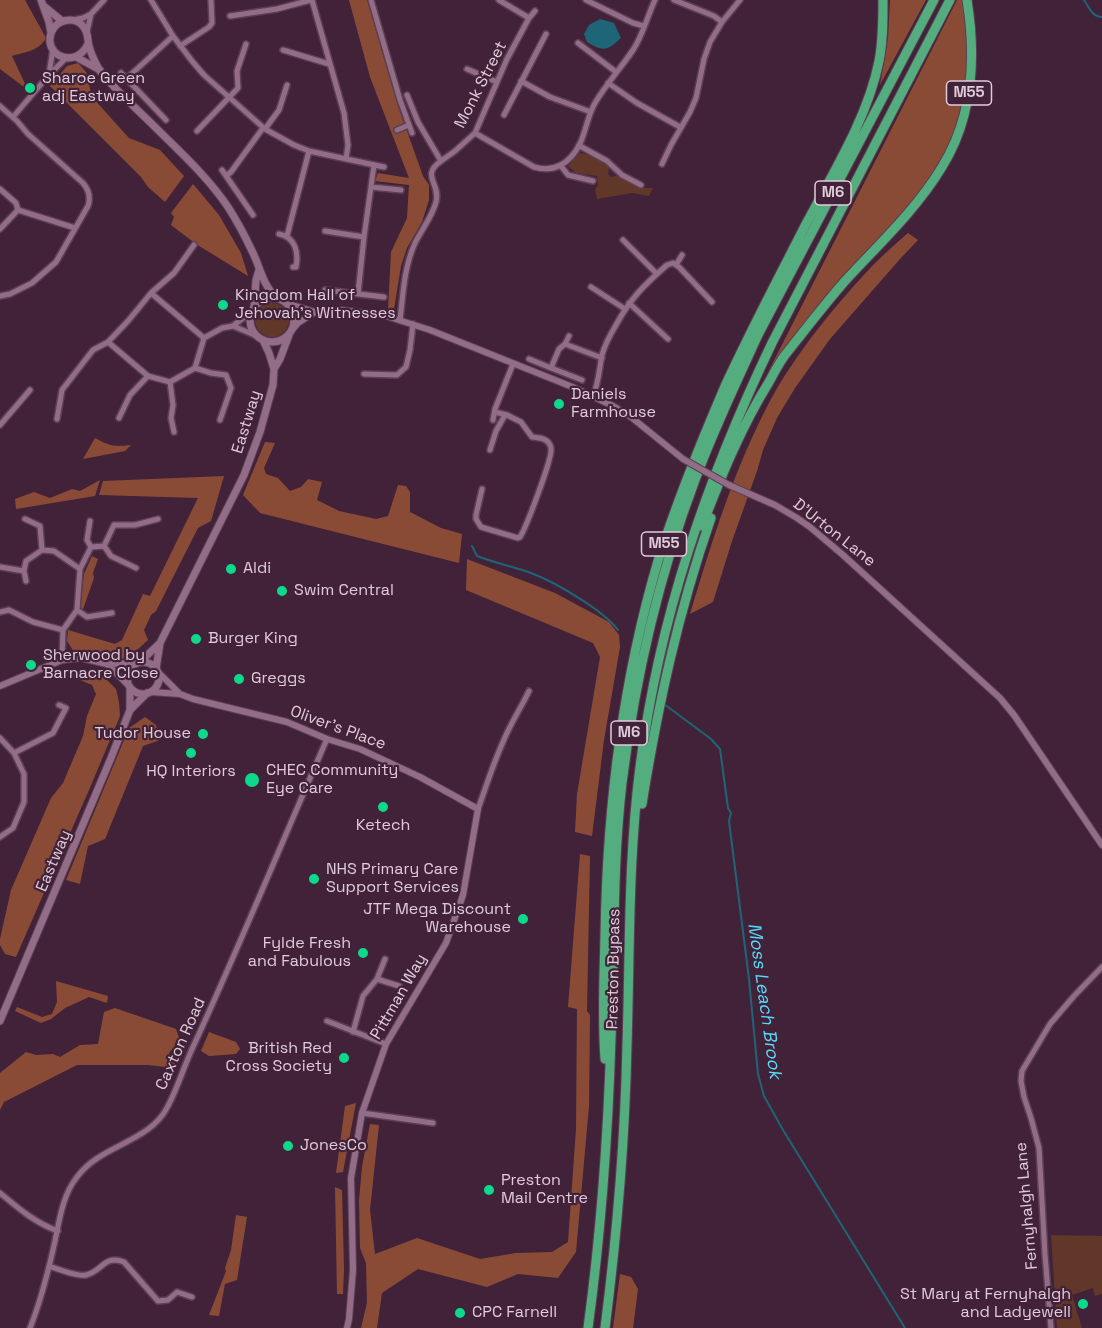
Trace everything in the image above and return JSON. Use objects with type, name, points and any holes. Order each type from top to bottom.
[{"type":"highway","name":"M55","points":[[608,1094],[603,1034],[605,900],[613,783],[632,666],[644,616],[658,562],[676,508],[726,384],[866,106],[879,60],[883,30],[883,0]]},
{"type":"highway","name":"M6","points":[[588,1328],[599,1227],[612,1037],[616,840],[640,667],[666,564],[695,479],[758,335],[934,0]]},
{"type":"highway","name":"M6","points":[[670,613],[688,548],[707,493],[747,394],[950,0]]},
{"type":"highway","name":"M55","points":[[670,613],[714,495],[745,424],[784,357],[838,290],[916,203],[939,172],[952,149],[966,108],[971,74],[972,41],[967,0]]},
{"type":"highway","name":"M55","points":[[631,875],[659,703],[699,552],[718,497],[749,427],[807,327]]},
{"type":"highway","name":"Preston Bypass","points":[[605,1328],[617,1223],[624,1132],[631,875],[639,770],[650,701],[670,613]]},
{"type":"main road","points":[[42,3],[62,21]]},
{"type":"main road","points":[[42,3],[49,22],[50,44],[53,49],[66,58],[76,57],[88,44]]},
{"type":"main road","points":[[51,33],[62,21],[71,20],[82,25],[87,32],[88,44],[100,70]]},
{"type":"main road","points":[[76,57],[100,70],[194,166],[227,207],[253,252],[270,292],[290,307],[294,318],[291,333],[277,342],[260,338],[251,324],[250,317],[259,270]]},
{"type":"main road","points":[[253,310],[262,301],[277,298]]},
{"type":"main road","name":"Eastway","points":[[274,369],[291,333]]},
{"type":"main road","name":"Eastway","points":[[157,670],[160,644],[244,475],[260,432],[273,385],[274,369],[269,353],[260,338]]},
{"type":"main road","name":"Eastway","points":[[138,663],[160,644]]},
{"type":"main road","points":[[138,663],[149,663],[157,670],[159,681],[149,693],[139,693],[130,687],[128,676],[132,666],[138,663]]},
{"type":"main road","name":"Eastway","points":[[0,1021],[130,710],[130,687]]},
{"type":"main road","name":"Eastway","points":[[130,710],[149,693]]},
{"type":"street","points":[[71,20],[91,14],[104,0]]},
{"type":"street","points":[[151,0],[180,46],[204,75],[264,129],[309,151],[384,167]]},
{"type":"street","points":[[180,46],[212,23],[212,0]]},
{"type":"street","points":[[230,16],[277,9],[311,0],[344,113],[348,145],[346,159]]},
{"type":"street","points":[[371,0],[400,100],[412,132]]},
{"type":"street","points":[[499,0],[530,18]]},
{"type":"street","points":[[586,0],[644,26]]},
{"type":"street","points":[[475,133],[534,167],[544,170],[561,166],[579,146],[594,104],[632,51],[655,0]]},
{"type":"street","points":[[674,0],[714,16],[722,22]]},
{"type":"street","points":[[662,164],[696,98],[710,42],[722,22],[740,0]]},
{"type":"street","name":"Monk Street","points":[[400,320],[410,256],[437,200],[437,190],[431,176],[432,170],[475,133],[507,59],[535,11]]},
{"type":"street","points":[[87,32],[91,14]]},
{"type":"street","points":[[504,114],[546,34]]},
{"type":"street","points":[[126,79],[173,36]]},
{"type":"street","points":[[578,43],[616,72]]},
{"type":"street","points":[[197,131],[238,88],[237,71],[240,49],[246,44]]},
{"type":"street","points":[[48,76],[53,49]]},
{"type":"street","points":[[283,50],[330,64]]},
{"type":"street","points":[[13,117],[66,58]]},
{"type":"street","points":[[467,69],[497,82]]},
{"type":"street","points":[[121,74],[166,120]]},
{"type":"street","points":[[521,81],[550,97],[591,112]]},
{"type":"street","points":[[608,83],[637,103],[680,127]]},
{"type":"street","points":[[226,176],[279,110],[286,85]]},
{"type":"street","points":[[407,95],[418,122],[441,161]]},
{"type":"street","points":[[0,106],[86,187],[89,195],[89,202],[56,262],[32,283],[10,294],[0,296]]},
{"type":"street","points":[[397,130],[409,125]]},
{"type":"street","points":[[579,146],[607,161],[622,175],[641,185]]},
{"type":"street","points":[[287,236],[309,151]]},
{"type":"street","points":[[358,294],[374,165]]},
{"type":"street","points":[[561,166],[568,175],[593,181]]},
{"type":"street","points":[[222,170],[253,215]]},
{"type":"street","points":[[371,187],[401,190]]},
{"type":"street","points":[[0,189],[16,203],[18,210]]},
{"type":"street","points":[[18,210],[75,228]]},
{"type":"street","points":[[0,229],[18,210]]},
{"type":"street","points":[[325,231],[364,237]]},
{"type":"street","points":[[279,234],[291,240],[297,254],[296,267],[293,267]]},
{"type":"street","points":[[623,240],[657,274]]},
{"type":"street","points":[[57,419],[62,390],[93,351],[108,342],[151,292],[174,273],[194,245]]},
{"type":"street","points":[[676,265],[682,255]]},
{"type":"street","points":[[593,396],[608,340],[625,309],[638,292],[667,265],[673,263],[676,265],[712,303]]},
{"type":"street","points":[[591,287],[625,309]]},
{"type":"street","points":[[702,292],[707,287]]},
{"type":"street","points":[[325,290],[384,297]]},
{"type":"street","points":[[151,292],[204,338]]},
{"type":"street","name":"D'Urton Lane","points":[[286,303],[315,312],[340,310],[383,315],[430,330],[554,379],[613,406],[631,417],[683,459],[729,485],[775,505],[797,518],[843,555],[1000,698],[1014,715],[1102,845]]},
{"type":"street","points":[[629,303],[668,339]]},
{"type":"street","points":[[108,342],[148,376],[170,382],[195,368],[204,338],[222,328],[233,326],[253,310]]},
{"type":"street","points":[[291,333],[298,322],[315,312]]},
{"type":"street","points":[[364,374],[397,375],[406,367],[413,324]]},
{"type":"street","points":[[233,326],[260,338]]},
{"type":"street","points":[[551,368],[559,349],[569,336]]},
{"type":"street","points":[[565,344],[602,358]]},
{"type":"street","points":[[530,359],[582,380]]},
{"type":"street","points":[[493,420],[492,417],[513,364]]},
{"type":"street","points":[[195,368],[226,375],[231,388],[220,420]]},
{"type":"street","points":[[119,418],[130,395],[148,376]]},
{"type":"street","points":[[170,382],[174,405],[171,418],[174,432]]},
{"type":"street","points":[[0,424],[30,390]]},
{"type":"street","points":[[482,489],[476,515],[481,527],[518,538],[522,536],[552,450],[546,439],[532,437],[521,422],[495,412]]},
{"type":"street","points":[[490,450],[496,431],[505,415]]},
{"type":"street","points":[[25,519],[40,526],[42,550]]},
{"type":"street","points":[[104,546],[114,525],[135,525],[158,519]]},
{"type":"street","points":[[90,520],[87,540],[91,547]]},
{"type":"street","points":[[91,547],[104,546]]},
{"type":"street","points":[[104,546],[111,556],[136,568]]},
{"type":"street","points":[[62,660],[63,630],[76,610],[80,569],[91,547]]},
{"type":"street","points":[[26,581],[24,571],[26,561],[42,550],[54,551],[80,569]]},
{"type":"street","points":[[0,567],[24,571]]},
{"type":"street","points":[[0,612],[9,610],[33,622],[63,630]]},
{"type":"street","points":[[76,610],[87,617],[112,613]]},
{"type":"street","points":[[0,686],[62,660],[81,658],[107,664],[138,663]]},
{"type":"street","points":[[107,664],[130,687]]},
{"type":"street","name":"Oliver's Place","points":[[157,670],[180,694]]},
{"type":"street","name":"Pittman Way","points":[[347,1328],[353,1270],[351,1178],[362,1113],[387,1044],[446,943],[463,895],[478,809],[502,743],[529,691]]},
{"type":"street","name":"Oliver's Place","points":[[149,693],[180,694],[287,722],[391,762],[478,809]]},
{"type":"street","points":[[14,753],[52,733],[66,708],[59,705]]},
{"type":"street","points":[[0,738],[14,753],[24,774],[24,802],[14,828],[0,837]]},
{"type":"street","name":"Caxton Road","points":[[30,1328],[68,1191],[84,1168],[96,1158],[150,1128],[167,1108],[327,739]]},
{"type":"street","points":[[353,1032],[363,996],[377,979],[385,959]]},
{"type":"street","name":"Fernyhalgh Lane","points":[[1051,1328],[1044,1256],[1039,1148],[1024,1097],[1022,1071],[1050,1024],[1102,967]]},
{"type":"street","points":[[377,979],[399,986]]},
{"type":"street","points":[[327,1021],[387,1044]]},
{"type":"street","points":[[362,1113],[433,1123]]},
{"type":"street","points":[[0,1193],[34,1220],[58,1231]]},
{"type":"street","points":[[49,1266],[84,1276],[106,1262],[119,1260],[124,1262],[158,1301],[168,1300],[177,1292],[192,1297]]},
{"type":"shaded area","points":[[0,0],[25,0],[46,38],[36,48],[12,56],[28,90],[0,69]]},
{"type":"shaded area","points":[[349,0],[367,0],[398,106],[423,176],[429,185],[429,200],[422,222],[407,248],[401,266],[394,309],[388,310],[391,252],[407,218],[409,185],[375,181],[378,173],[409,178],[370,77]]},
{"type":"shaded area","points":[[890,0],[926,0],[880,85],[888,38]]},
{"type":"shaded area","points":[[957,0],[962,0],[966,21],[968,66],[961,110],[947,152],[923,190],[893,226],[870,247],[817,306],[759,390]]},
{"type":"shaded area","points":[[78,63],[86,72],[92,97],[129,138],[160,150],[184,176],[165,202],[50,86],[67,66]]},
{"type":"shaded area","points":[[580,153],[603,162],[609,168],[608,174],[611,177],[618,175],[641,188],[653,188],[649,196],[633,193],[597,199],[595,189],[598,186],[597,176],[576,173],[568,166]]},
{"type":"shaded area","points":[[193,184],[219,215],[241,253],[248,276],[196,244],[171,225],[174,217],[171,213]]},
{"type":"shaded area","points":[[908,233],[918,240],[830,339],[777,418],[763,450],[713,602],[690,614],[715,532],[745,453],[779,385],[800,353],[837,306],[873,265]]},
{"type":"shaded area","points":[[272,303],[284,308],[289,320],[284,332],[272,337],[260,332],[255,320],[260,308]]},
{"type":"shaded area","points":[[95,438],[112,445],[131,445],[125,451],[83,459]]},
{"type":"shaded area","points":[[265,442],[275,443],[264,468],[266,474],[278,478],[290,491],[301,487],[308,479],[322,482],[317,500],[339,511],[376,519],[388,516],[398,485],[406,486],[410,492],[410,512],[441,528],[462,534],[459,563],[260,513],[243,495]]},
{"type":"shaded area","points":[[224,476],[211,521],[198,528],[144,630],[148,640],[127,659],[74,652],[67,641],[68,630],[115,644],[122,640],[143,594],[150,596],[198,498],[99,495],[103,481]]},
{"type":"shaded area","points":[[100,480],[95,496],[16,509],[15,499],[34,492],[50,498],[72,489],[80,491]]},
{"type":"shaded area","points":[[92,556],[98,559],[83,609],[80,608],[84,574]]},
{"type":"shaded area","points":[[467,559],[555,593],[609,622],[619,635],[620,647],[604,740],[592,836],[575,832],[577,794],[600,657],[593,643],[466,590]]},
{"type":"shaded area","points":[[71,672],[100,673],[116,689],[120,716],[16,957],[5,954],[0,945],[11,890],[51,798],[63,783],[83,736],[87,716],[96,694],[92,685],[73,677]]},
{"type":"shaded area","points":[[145,717],[156,725],[160,740],[143,746],[105,839],[88,846],[80,884],[66,880],[129,728]]},
{"type":"shaded area","points":[[580,854],[590,856],[587,1011],[590,1015],[589,1106],[576,1252],[558,1278],[518,1274],[487,1287],[418,1269],[382,1293],[377,1328],[361,1328],[367,1303],[366,1263],[360,1248],[359,1200],[370,1124],[379,1125],[370,1210],[375,1254],[417,1238],[480,1259],[516,1253],[552,1252],[568,1242],[576,1129],[577,1009],[568,1007]]},
{"type":"shaded area","points":[[56,981],[108,996],[107,1003],[89,997],[41,1023],[15,1011],[17,1007],[42,1017],[52,1014],[57,1002]]},
{"type":"shaded area","points":[[115,1008],[176,1029],[179,1038],[169,1053],[170,1061],[177,1063],[175,1068],[148,1065],[77,1065],[4,1102],[0,1110],[0,1073],[26,1052],[36,1055],[53,1054],[60,1057],[80,1045],[98,1044],[104,1012]]},
{"type":"shaded area","points":[[209,1032],[236,1042],[240,1049],[236,1054],[209,1056],[201,1051]]},
{"type":"shaded area","points":[[356,1103],[343,1172],[336,1173],[345,1106]]},
{"type":"shaded area","points":[[335,1187],[342,1190],[343,1294],[337,1294]]},
{"type":"shaded area","points":[[236,1215],[247,1217],[237,1280],[225,1284],[219,1316],[209,1315],[226,1271]]},
{"type":"shaded area","points":[[1051,1235],[1102,1236],[1102,1294],[1095,1296],[1093,1288],[1072,1295],[1082,1328],[1057,1328]]},
{"type":"shaded area","points":[[620,1274],[631,1277],[638,1289],[633,1328],[613,1328]]},
{"type":"water","points":[[600,19],[614,23],[621,38],[605,49],[587,42],[584,34],[589,25]]},
{"type":"waterway","points":[[1084,0],[1093,13],[1102,17]]},
{"type":"waterway","name":"Moss Leach Brook","points":[[472,546],[477,556],[531,573],[553,583],[590,606],[618,630]]},
{"type":"waterway","name":"Moss Leach Brook","points":[[664,704],[711,739],[720,749],[728,808],[731,813],[729,821],[749,979],[758,1074],[764,1096],[905,1328]]},
{"type":"place","name":"Sharoe Green adj Eastway","points":[[30,88]]},
{"type":"place","name":"Kingdom Hall of Jehovah's Witnesses","points":[[223,305]]},
{"type":"place","name":"Daniels Farmhouse","points":[[559,404]]},
{"type":"place","name":"Aldi","points":[[231,569]]},
{"type":"place","name":"Swim Central","points":[[282,591]]},
{"type":"place","name":"Burger King","points":[[196,639]]},
{"type":"place","name":"Sherwood by Barnacre Close","points":[[31,665]]},
{"type":"place","name":"Greggs","points":[[239,679]]},
{"type":"place","name":"Tudor House","points":[[203,734]]},
{"type":"place","name":"HQ Interiors","points":[[191,753]]},
{"type":"place","name":"CHEC Community Eye Care","points":[[252,780]]},
{"type":"place","name":"Ketech","points":[[383,807]]},
{"type":"place","name":"NHS Primary Care Support Services","points":[[314,879]]},
{"type":"place","name":"JTF Mega Discount Warehouse","points":[[523,919]]},
{"type":"place","name":"Fylde Fresh and Fabulous","points":[[363,953]]},
{"type":"place","name":"British Red Cross Society","points":[[344,1058]]},
{"type":"place","name":"JonesCo","points":[[288,1146]]},
{"type":"place","name":"Preston Mail Centre","points":[[489,1190]]},
{"type":"place","name":"St Mary at Fernyhalgh and Ladyewell","points":[[1083,1304]]},
{"type":"place","name":"CPC Farnell","points":[[460,1313]]}]
